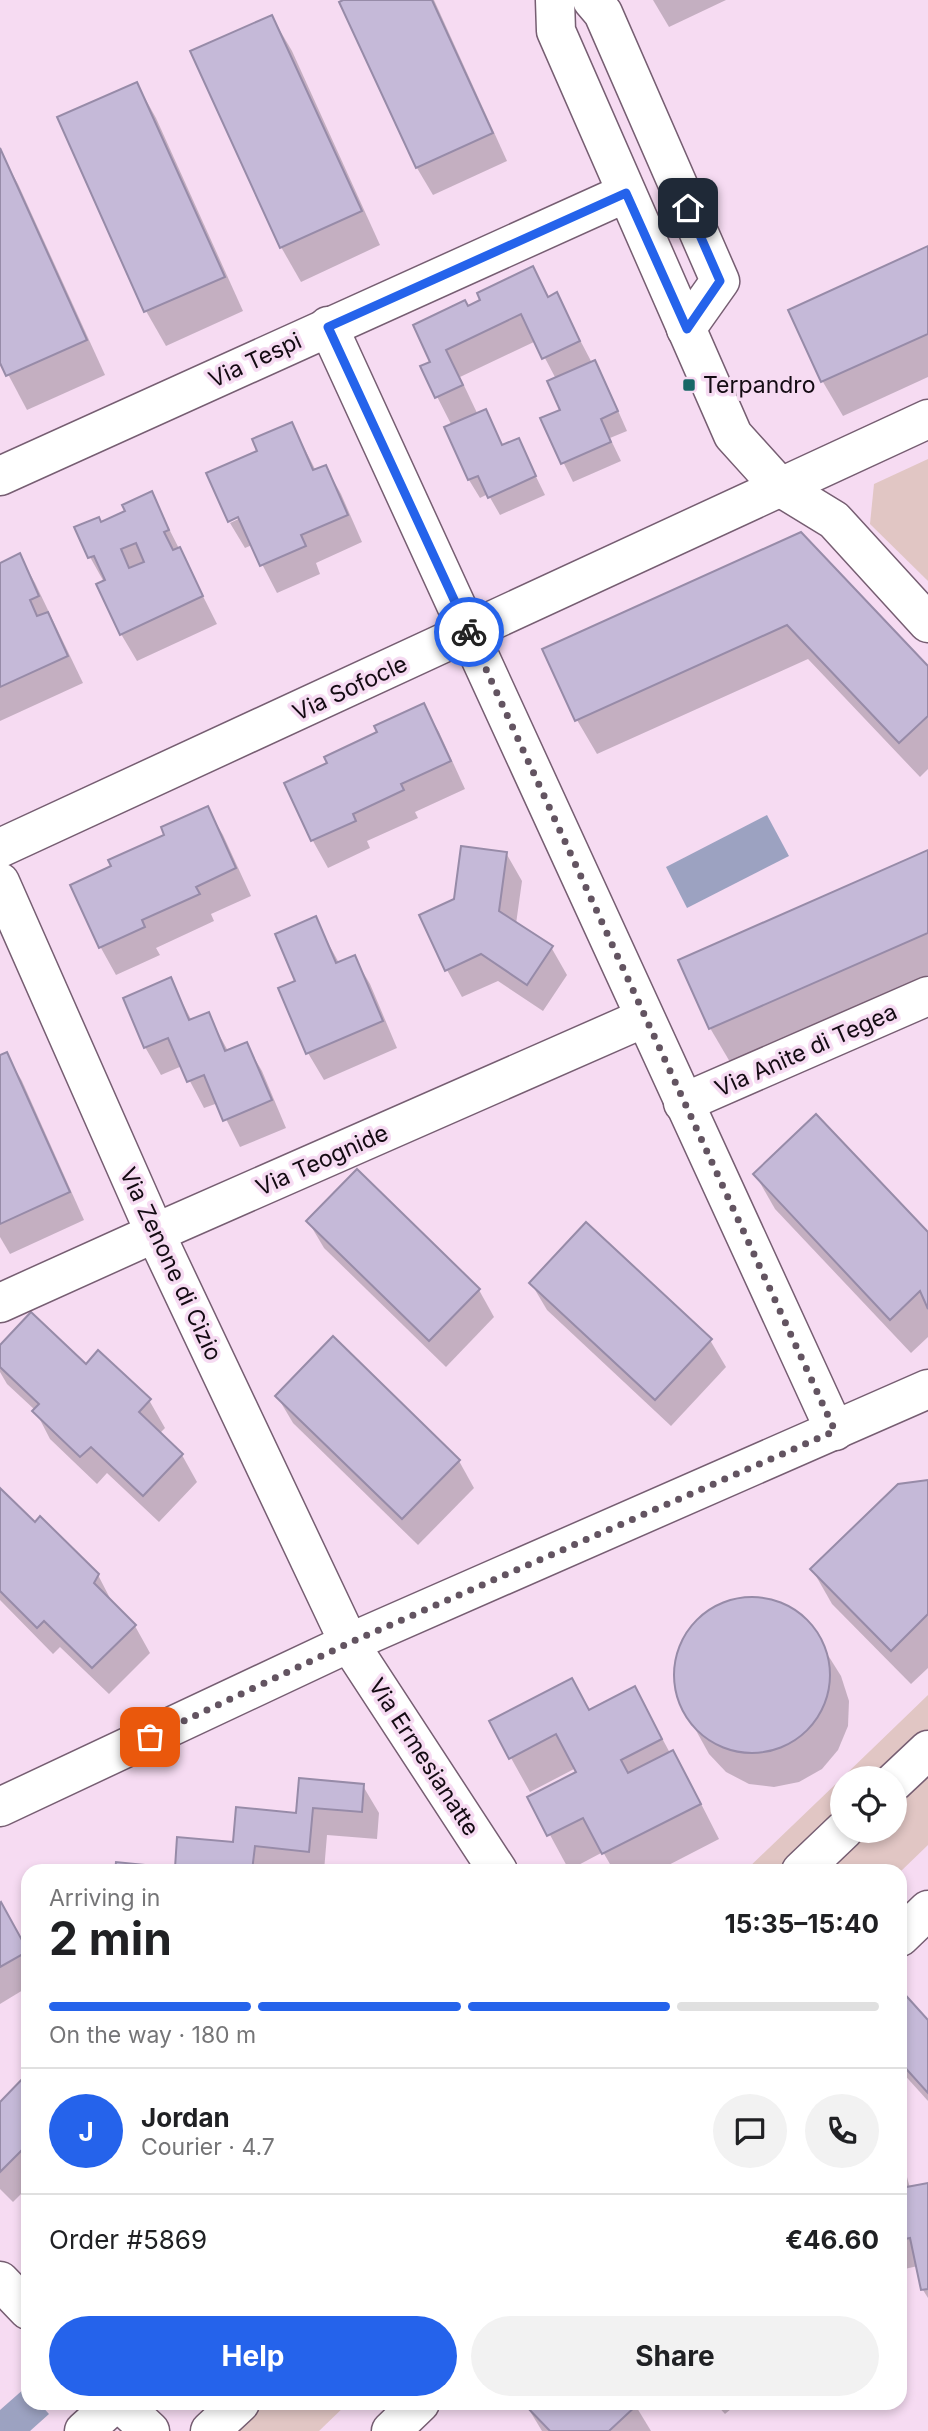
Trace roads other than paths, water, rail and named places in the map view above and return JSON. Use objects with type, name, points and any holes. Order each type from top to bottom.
[{"type":"street","points":[[555,0],[556,31],[733,435],[780,487],[834,520],[928,623]]},
{"type":"street","points":[[592,0],[603,13],[720,281],[687,329]]},
{"type":"street","name":"Via Tespi","points":[[0,476],[626,193]]},
{"type":"street","points":[[328,327],[835,1431]]},
{"type":"street","name":"Via Sofocle","points":[[0,848],[928,419]]},
{"type":"street","name":"Via Zenone di Cizio","points":[[0,882],[155,1233],[349,1643]]},
{"type":"street","name":"Via Anite di Tegea","points":[[683,1103],[928,996]]},
{"type":"street","name":"Via Teognide","points":[[0,1303],[644,1018]]},
{"type":"street","points":[[0,1807],[349,1643],[928,1389]]},
{"type":"street","name":"Via Ermesianatte","points":[[349,1643],[493,1864]]},
{"type":"street","points":[[907,1771],[928,1751]]},
{"type":"street","points":[[808,1864],[830,1843]]},
{"type":"street","points":[[907,1930],[928,1910]]},
{"type":"street","points":[[0,2281],[21,2302]]},
{"type":"street","points":[[83,2431],[108,2410]]},
{"type":"street","points":[[125,2410],[150,2431]]},
{"type":"street","points":[[210,2431],[232,2410]]},
{"type":"street","points":[[391,2431],[414,2410]]},
{"type":"water","points":[[767,815],[789,856],[687,908],[666,867]]},
{"type":"water","points":[[21,2392],[21,2410],[45,2410],[49,2414],[30,2431],[0,2431],[0,2410]]},
{"type":"place","name":"Terpandro","points":[[689,385]]}]
